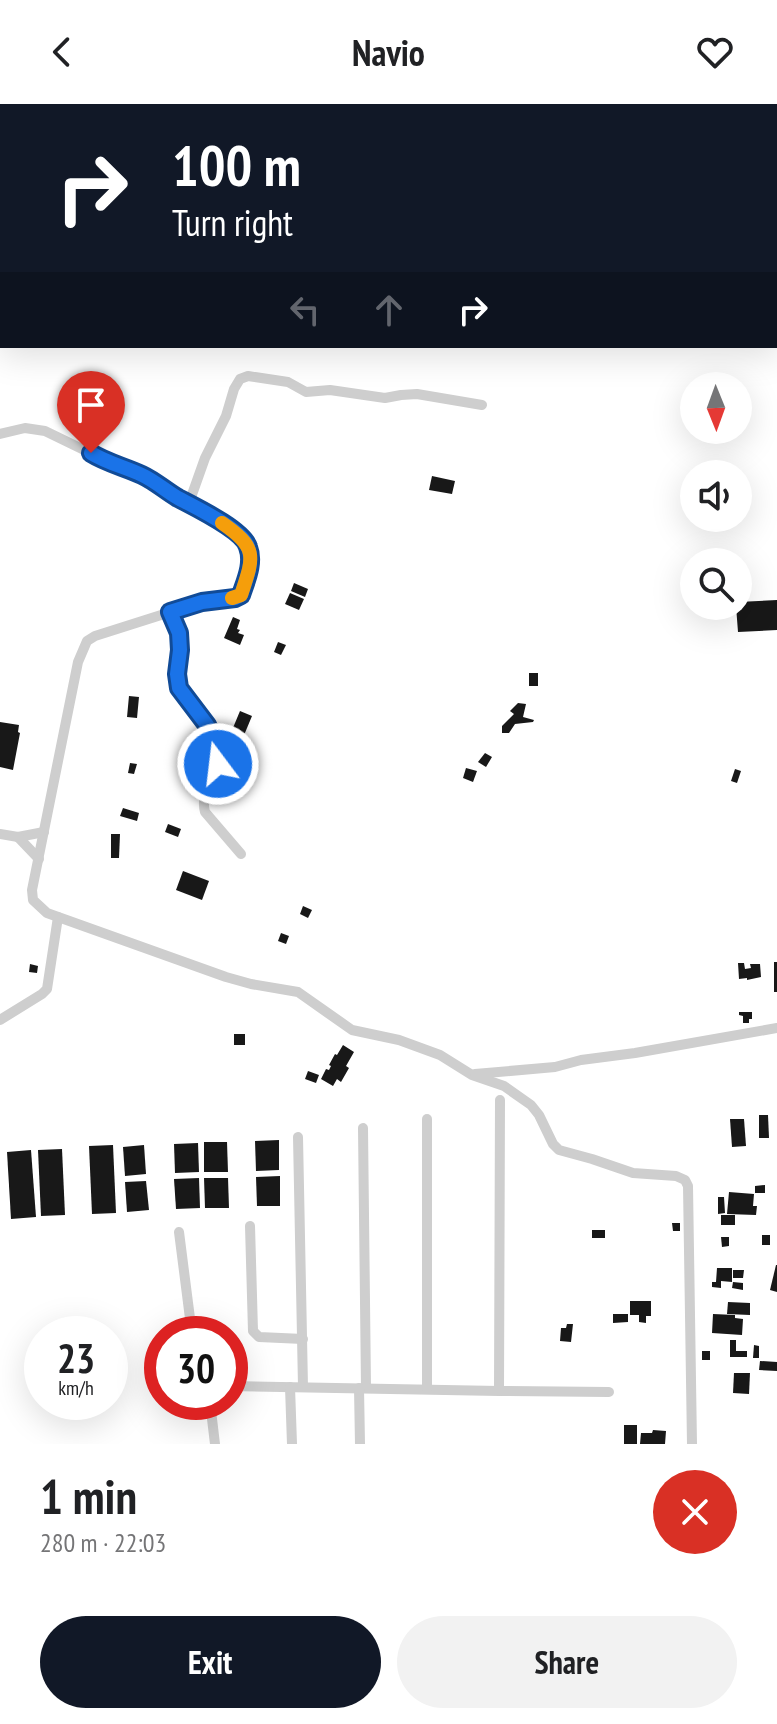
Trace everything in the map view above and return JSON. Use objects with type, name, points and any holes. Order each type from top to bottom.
[{"type":"street","points":[[189,503],[205,458],[226,416],[234,389],[240,379],[248,376],[288,382],[303,391],[330,390],[376,398],[417,394],[482,405]]},
{"type":"street","points":[[0,434],[25,428],[45,431],[113,464],[142,474],[242,537],[248,545],[249,567],[238,597],[202,602],[95,636],[82,649],[32,890],[33,900],[47,913],[226,977],[298,992],[352,1030],[399,1040],[440,1055],[472,1075],[504,1086],[531,1105],[559,1150],[633,1173],[676,1176],[685,1180],[688,1186],[692,1444]]},
{"type":"street","points":[[170,612],[179,633],[179,688],[207,725],[218,751],[218,764],[203,798],[205,812],[241,854]]},
{"type":"street","points":[[0,834],[18,837],[44,832]]},
{"type":"street","points":[[18,837],[39,859]]},
{"type":"street","points":[[0,1020],[47,989],[58,917]]},
{"type":"street","points":[[472,1075],[555,1067],[777,1028]]},
{"type":"street","points":[[499,1391],[500,1100]]},
{"type":"street","points":[[427,1119],[427,1389]]},
{"type":"street","points":[[360,1444],[363,1128]]},
{"type":"street","points":[[298,1137],[303,1387]]},
{"type":"street","points":[[250,1226],[253,1331],[259,1337],[303,1339]]},
{"type":"street","points":[[179,1232],[190,1316]]},
{"type":"street","points":[[248,1386],[609,1392]]},
{"type":"street","points":[[290,1387],[292,1444]]},
{"type":"street","points":[[212,1420],[215,1444]]},
{"type":"building","points":[[432,476],[455,481],[452,494],[429,490]]},
{"type":"building","points":[[294,583],[308,589],[305,597],[291,591]]},
{"type":"building","points":[[290,593],[304,599],[299,610],[285,604]]},
{"type":"building","points":[[777,600],[777,630],[738,632],[737,620],[752,620],[752,601]]},
{"type":"building","points":[[233,617],[240,620],[238,633],[244,635],[240,645],[224,638]]},
{"type":"building","points":[[278,642],[286,645],[281,655],[274,652]]},
{"type":"building","points":[[529,673],[538,673],[538,686],[529,686]]},
{"type":"building","points":[[129,696],[139,697],[137,718],[127,717]]},
{"type":"building","points":[[518,703],[526,704],[523,717],[533,722],[515,724],[509,733],[502,733],[502,726],[514,714],[510,711]]},
{"type":"building","points":[[240,711],[252,716],[242,740],[230,735]]},
{"type":"building","points":[[0,722],[19,725],[13,770],[0,767]]},
{"type":"building","points":[[485,753],[492,757],[486,767],[478,762]]},
{"type":"building","points":[[130,763],[137,764],[134,774],[128,773]]},
{"type":"building","points":[[466,768],[477,771],[473,782],[463,778]]},
{"type":"building","points":[[735,769],[741,771],[737,783],[731,781]]},
{"type":"building","points":[[123,808],[139,813],[137,821],[120,816]]},
{"type":"building","points":[[168,824],[181,829],[178,837],[165,832]]},
{"type":"building","points":[[111,834],[120,834],[119,858],[111,858]]},
{"type":"building","points":[[183,871],[209,881],[202,900],[176,890]]},
{"type":"building","points":[[303,906],[312,910],[308,918],[300,914]]},
{"type":"building","points":[[281,933],[289,936],[286,944],[278,941]]},
{"type":"building","points":[[774,962],[777,962],[777,992],[774,992]]},
{"type":"building","points":[[738,963],[744,963],[745,969],[751,968],[750,964],[760,964],[761,977],[739,979]]},
{"type":"building","points":[[30,964],[38,966],[37,973],[29,972]]},
{"type":"building","points":[[739,1012],[752,1012],[749,1023],[743,1023]]},
{"type":"building","points":[[234,1034],[245,1034],[245,1045],[234,1045]]},
{"type":"building","points":[[343,1045],[354,1052],[341,1082],[337,1079],[333,1086],[321,1079]]},
{"type":"building","points":[[308,1071],[319,1075],[316,1083],[305,1079]]},
{"type":"building","points":[[759,1115],[768,1115],[769,1138],[759,1138]]},
{"type":"building","points":[[730,1119],[744,1119],[746,1146],[732,1147]]},
{"type":"building","points":[[279,1140],[279,1170],[256,1171],[255,1141]]},
{"type":"building","points":[[204,1142],[227,1142],[228,1172],[204,1172]]},
{"type":"building","points":[[198,1143],[199,1172],[175,1173],[174,1144]]},
{"type":"building","points":[[113,1145],[116,1213],[92,1214],[89,1146]]},
{"type":"building","points":[[144,1145],[146,1174],[125,1176],[123,1147]]},
{"type":"building","points":[[62,1149],[65,1215],[41,1216],[38,1150]]},
{"type":"building","points":[[31,1150],[36,1217],[11,1219],[7,1152]]},
{"type":"building","points":[[280,1176],[280,1206],[257,1206],[256,1177]]},
{"type":"building","points":[[199,1178],[200,1208],[176,1209],[174,1179]]},
{"type":"building","points":[[204,1178],[228,1178],[229,1208],[205,1208]]},
{"type":"building","points":[[146,1181],[149,1210],[127,1212],[125,1182]]},
{"type":"building","points":[[765,1185],[765,1193],[755,1193],[755,1186]]},
{"type":"building","points":[[729,1192],[754,1194],[756,1215],[727,1214]]},
{"type":"building","points":[[718,1197],[724,1197],[725,1213],[718,1214]]},
{"type":"building","points":[[721,1215],[735,1215],[735,1225],[721,1225]]},
{"type":"building","points":[[672,1223],[680,1223],[680,1231],[673,1231]]},
{"type":"building","points":[[592,1230],[605,1230],[605,1238],[592,1238]]},
{"type":"building","points":[[762,1235],[770,1235],[770,1245],[762,1245]]},
{"type":"building","points":[[721,1237],[729,1237],[729,1246],[722,1247]]},
{"type":"building","points":[[777,1265],[777,1292],[770,1290]]},
{"type":"building","points":[[717,1268],[732,1268],[732,1282],[721,1281],[721,1288],[712,1287],[712,1282],[716,1282]]},
{"type":"building","points":[[733,1270],[744,1270],[743,1278],[733,1278]]},
{"type":"building","points":[[733,1282],[743,1283],[743,1290],[732,1288]]},
{"type":"building","points":[[630,1301],[651,1301],[651,1316],[646,1316],[646,1323],[639,1322],[639,1315],[630,1315]]},
{"type":"building","points":[[728,1302],[750,1303],[750,1315],[727,1314]]},
{"type":"building","points":[[613,1314],[628,1314],[628,1322],[613,1323]]},
{"type":"building","points":[[713,1314],[735,1315],[735,1318],[743,1319],[742,1335],[712,1333]]},
{"type":"building","points":[[567,1324],[573,1324],[571,1342],[560,1341],[561,1328],[566,1328]]},
{"type":"building","points":[[730,1340],[736,1340],[736,1351],[747,1351],[747,1357],[730,1357]]},
{"type":"building","points":[[754,1345],[759,1346],[759,1358],[753,1358]]},
{"type":"building","points":[[702,1351],[710,1351],[710,1360],[702,1360]]},
{"type":"building","points":[[760,1361],[777,1362],[777,1371],[759,1370]]},
{"type":"building","points":[[734,1373],[750,1373],[749,1394],[733,1393]]},
{"type":"building","points":[[624,1425],[637,1425],[637,1444],[624,1444]]},
{"type":"building","points":[[653,1430],[666,1431],[665,1444],[640,1444],[641,1433],[652,1433]]},
{"type":"slow traffic","points":[[222,523],[242,537],[248,545],[250,556],[241,595],[232,598]]},
{"type":"route","points":[[91,453],[142,474],[219,521],[248,545],[249,567],[241,595],[170,612],[179,633],[179,688],[213,736],[218,764]]}]
